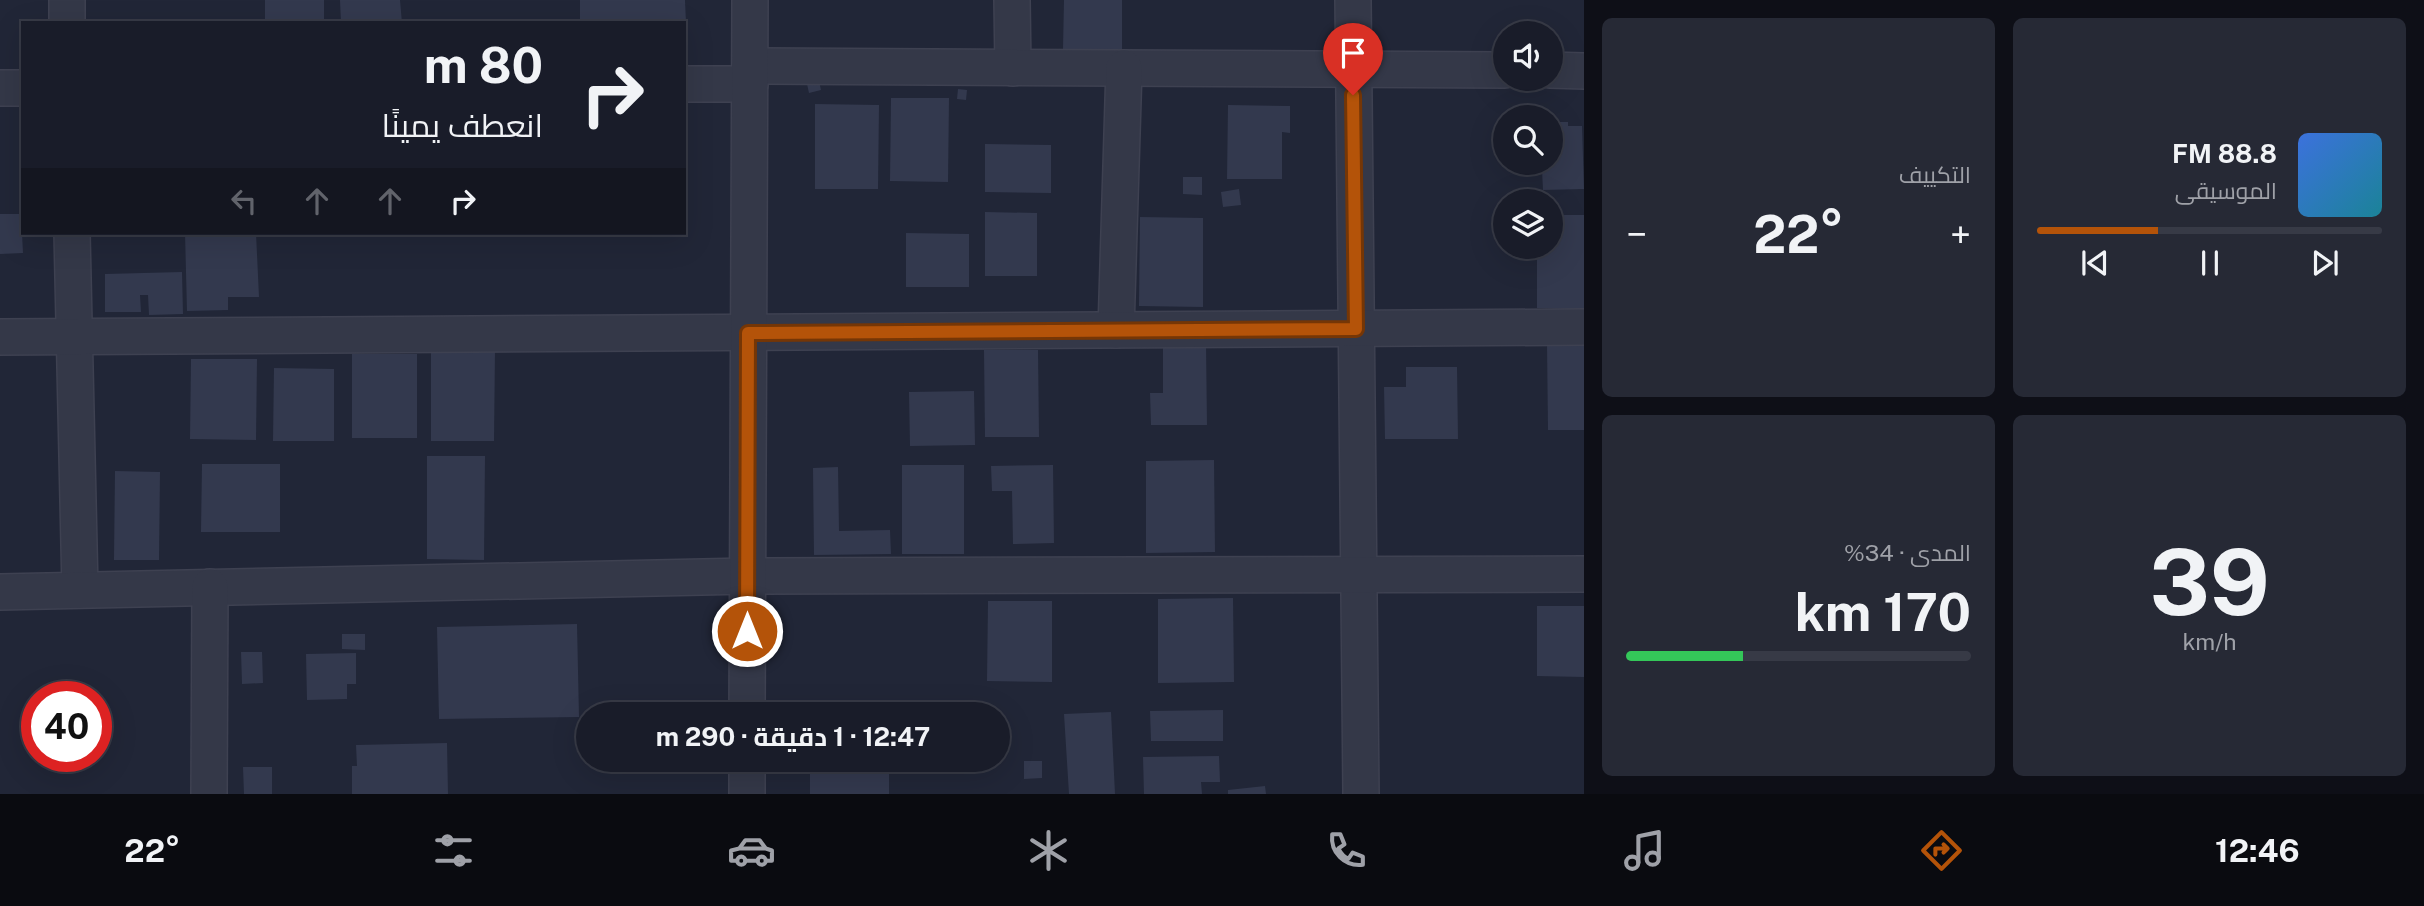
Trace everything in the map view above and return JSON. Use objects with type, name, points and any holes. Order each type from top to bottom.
[{"type":"street","points":[[67,0],[67,21]]},
{"type":"street","points":[[747,702],[750,0]]},
{"type":"street","points":[[1012,0],[1013,68]]},
{"type":"street","points":[[1353,0],[1361,794]]},
{"type":"street","points":[[686,84],[750,75],[1013,68],[1493,70]]},
{"type":"street","points":[[1116,330],[1124,68]]},
{"type":"street","points":[[1563,70],[1584,71]]},
{"type":"street","points":[[0,88],[21,88]]},
{"type":"street","points":[[72,235],[80,590]]},
{"type":"street","points":[[0,337],[1584,327]]},
{"type":"street","points":[[0,592],[748,576],[1584,574]]},
{"type":"street","points":[[209,794],[210,587]]},
{"type":"street","points":[[747,772],[747,794]]},
{"type":"building","points":[[265,0],[324,0],[324,21],[265,21]]},
{"type":"building","points":[[340,0],[400,0],[402,21],[341,21]]},
{"type":"building","points":[[580,0],[685,0],[686,21],[580,21]]},
{"type":"building","points":[[1064,0],[1122,0],[1122,50],[1063,49]]},
{"type":"building","points":[[819,81],[821,90],[809,93],[807,84]]},
{"type":"building","points":[[958,89],[967,90],[966,100],[957,99]]},
{"type":"building","points":[[891,98],[949,98],[948,182],[890,181]]},
{"type":"building","points":[[815,104],[879,105],[878,189],[815,189]]},
{"type":"building","points":[[1228,105],[1290,106],[1290,133],[1282,132],[1282,179],[1227,179]]},
{"type":"building","points":[[1563,122],[1568,122],[1568,126],[1582,126],[1584,189],[1543,189],[1542,175],[1563,175]]},
{"type":"building","points":[[985,144],[1051,145],[1051,193],[985,192]]},
{"type":"building","points":[[1183,177],[1202,177],[1202,195],[1183,194]]},
{"type":"building","points":[[1239,189],[1241,205],[1223,207],[1221,192]]},
{"type":"building","points":[[985,212],[1037,213],[1037,276],[985,276]]},
{"type":"building","points":[[0,214],[21,214],[23,253],[0,254]]},
{"type":"building","points":[[1563,215],[1584,215],[1584,309],[1537,308],[1537,259],[1563,259]]},
{"type":"building","points":[[1140,217],[1203,218],[1203,307],[1139,306]]},
{"type":"building","points":[[906,233],[969,234],[969,287],[906,287]]},
{"type":"building","points":[[185,235],[256,235],[259,297],[228,297],[228,310],[187,311]]},
{"type":"building","points":[[182,272],[183,314],[149,315],[148,295],[140,295],[141,312],[105,312],[105,274]]},
{"type":"building","points":[[1547,343],[1584,343],[1584,430],[1548,430]]},
{"type":"building","points":[[1206,344],[1207,425],[1151,425],[1150,393],[1163,393],[1163,345]]},
{"type":"building","points":[[431,349],[495,349],[494,441],[431,441]]},
{"type":"building","points":[[984,350],[1038,350],[1039,437],[985,437]]},
{"type":"building","points":[[352,354],[417,354],[417,438],[352,438]]},
{"type":"building","points":[[191,359],[257,359],[256,440],[190,439]]},
{"type":"building","points":[[1406,367],[1457,367],[1458,439],[1385,439],[1384,387],[1406,387]]},
{"type":"building","points":[[274,368],[334,369],[334,441],[273,441]]},
{"type":"building","points":[[974,391],[975,445],[910,446],[909,392]]},
{"type":"building","points":[[427,456],[485,456],[484,560],[427,559]]},
{"type":"building","points":[[1214,460],[1215,552],[1146,553],[1146,461]]},
{"type":"building","points":[[202,464],[280,464],[280,532],[201,532]]},
{"type":"building","points":[[902,465],[964,465],[964,554],[902,554]]},
{"type":"building","points":[[1053,465],[1054,543],[1013,544],[1012,491],[992,491],[991,466]]},
{"type":"building","points":[[838,467],[839,531],[890,530],[891,554],[814,555],[813,468]]},
{"type":"building","points":[[115,471],[160,472],[159,560],[114,560]]},
{"type":"building","points":[[1233,598],[1234,682],[1158,683],[1158,599]]},
{"type":"building","points":[[988,601],[1052,601],[1052,682],[987,681]]},
{"type":"building","points":[[1537,606],[1584,606],[1584,677],[1537,676]]},
{"type":"building","points":[[577,624],[579,702],[576,702],[576,717],[439,719],[437,627]]},
{"type":"building","points":[[342,634],[365,634],[365,650],[342,649]]},
{"type":"building","points":[[241,652],[262,652],[263,683],[242,684]]},
{"type":"building","points":[[356,653],[356,684],[347,684],[347,699],[307,700],[306,654]]},
{"type":"building","points":[[1223,710],[1223,741],[1151,741],[1150,711]]},
{"type":"building","points":[[1111,712],[1115,794],[1069,794],[1064,714]]},
{"type":"building","points":[[447,743],[448,794],[352,794],[352,766],[357,766],[356,745]]},
{"type":"building","points":[[1219,756],[1220,782],[1201,782],[1202,794],[1144,794],[1143,757]]},
{"type":"building","points":[[1024,761],[1042,761],[1042,778],[1024,779]]},
{"type":"building","points":[[243,767],[272,767],[272,794],[244,794]]},
{"type":"building","points":[[810,772],[889,772],[889,794],[810,794]]},
{"type":"building","points":[[1265,786],[1266,794],[1228,794],[1228,790]]},
{"type":"route","points":[[747,631],[748,333],[1356,329],[1353,95]]}]
